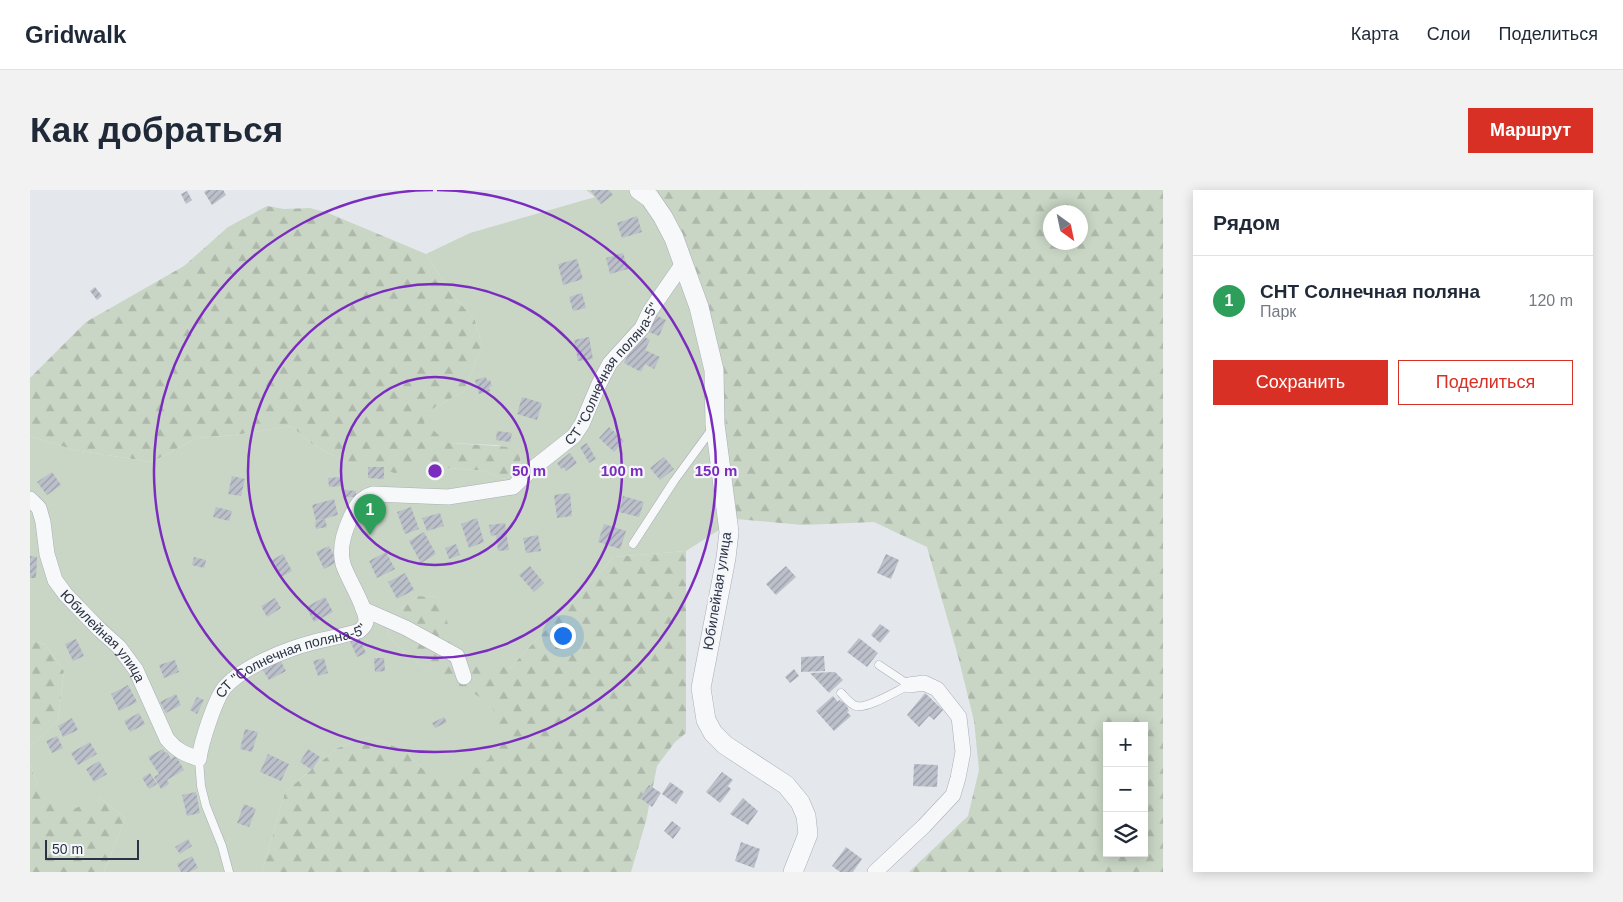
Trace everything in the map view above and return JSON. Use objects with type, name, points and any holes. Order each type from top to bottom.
[{"type":"street","name":"Юбилейная улица","points":[[639,190],[650,198],[663,217],[684,262],[699,307],[714,370],[715,424],[729,532],[726,558],[701,688],[706,720],[713,733],[725,745],[786,785],[800,802],[806,816],[808,834],[793,872]]},
{"type":"street","name":"СТ \"Солнечная поляна-5\"","points":[[199,759],[212,714],[224,689],[232,680],[264,660],[313,642],[359,631],[366,622],[363,609],[344,564],[342,550],[345,530],[355,507],[367,496],[373,494],[448,497],[513,487],[574,436],[582,424],[610,363],[642,328],[650,311],[684,262]]},
{"type":"street","name":"Юбилейная улица","points":[[30,499],[39,508],[43,522],[47,554],[55,580],[66,595],[119,647],[136,670],[168,739],[175,748],[199,759]]},
{"type":"street","points":[[363,609],[406,628],[457,656],[464,677]]},
{"type":"street","points":[[875,872],[924,826],[953,795],[958,778],[962,752],[959,717],[937,689],[924,684],[909,684]]},
{"type":"lane","points":[[633,544],[674,481],[715,424]]},
{"type":"lane","points":[[879,665],[909,684]]},
{"type":"lane","points":[[841,693],[854,706],[862,707],[909,684]]},
{"type":"lane","points":[[199,759],[201,786],[206,806],[222,846],[228,872]]},
{"type":"green space","points":[[586,190],[655,190],[651,192],[719,359],[736,519],[686,551],[614,557],[509,669],[478,659],[454,640],[438,597],[418,596],[387,618],[389,637],[419,664],[491,703],[499,729],[489,759],[458,780],[423,769],[403,749],[368,737],[337,748],[285,792],[262,872],[104,872],[125,818],[99,797],[74,809],[37,785],[30,762],[30,747],[58,720],[64,671],[45,644],[30,641],[30,436],[74,450],[152,462],[197,438],[235,435],[291,426],[312,444],[341,460],[395,473],[424,466],[484,471],[503,479],[515,476],[520,468],[521,455],[514,448],[496,445],[449,443],[424,423],[429,411],[464,391],[482,346],[475,320],[451,293],[426,254],[470,233],[595,197]]},
{"type":"green space","points":[[655,190],[1163,190],[1163,872],[909,872],[968,816],[979,770],[974,721],[958,656],[927,547],[874,522],[803,525],[736,519],[651,192]]},
{"type":"green space","points":[[267,206],[284,209],[310,208],[328,213],[426,254],[451,293],[475,320],[482,346],[464,391],[429,411],[449,443],[514,447],[521,455],[520,468],[515,476],[503,479],[484,471],[424,466],[395,474],[341,460],[312,444],[291,426],[235,435],[197,438],[152,462],[74,450],[30,436],[30,378],[86,322],[184,266],[228,227]]},
{"type":"green space","points":[[686,551],[686,733],[675,742],[657,766],[646,821],[631,872],[262,872],[285,792],[337,748],[368,737],[403,749],[423,769],[453,683],[419,664],[389,637],[387,618],[418,596],[438,597],[447,617],[509,669],[614,557]]},
{"type":"green space","points":[[30,641],[45,644],[64,671],[58,720],[30,747]]},
{"type":"green space","points":[[30,762],[37,785],[99,797],[125,818],[104,872],[30,872]]},
{"type":"building","points":[[207,190],[223,190],[226,195],[212,205],[204,192]]},
{"type":"building","points":[[609,190],[613,195],[601,204],[591,191]]},
{"type":"building","points":[[187,191],[192,200],[186,204],[181,194]]},
{"type":"building","points":[[637,216],[642,232],[622,238],[617,223]]},
{"type":"building","points":[[623,253],[628,269],[610,274],[606,258]]},
{"type":"building","points":[[577,259],[583,279],[563,285],[558,264]]},
{"type":"building","points":[[95,287],[102,296],[97,300],[90,291]]},
{"type":"building","points":[[582,293],[586,308],[573,311],[569,297]]},
{"type":"building","points":[[655,315],[666,320],[659,336],[649,332]]},
{"type":"building","points":[[641,335],[650,340],[645,350],[660,357],[654,369],[645,364],[641,372],[624,363],[635,341]]},
{"type":"building","points":[[589,337],[593,359],[578,361],[574,340]]},
{"type":"building","points":[[486,377],[487,381],[490,380],[492,386],[489,387],[490,391],[479,394],[475,380]]},
{"type":"building","points":[[522,397],[542,403],[537,420],[517,414]]},
{"type":"building","points":[[609,427],[624,441],[614,452],[599,438]]},
{"type":"building","points":[[497,431],[512,433],[510,442],[496,440]]},
{"type":"building","points":[[587,443],[596,459],[589,463],[580,447]]},
{"type":"building","points":[[570,453],[577,463],[566,471],[563,467],[561,469],[557,463]]},
{"type":"building","points":[[664,457],[674,469],[660,480],[650,468]]},
{"type":"building","points":[[368,467],[384,467],[384,479],[368,478]]},
{"type":"building","points":[[52,472],[61,485],[47,495],[37,482]]},
{"type":"building","points":[[232,476],[245,479],[241,496],[228,494]]},
{"type":"building","points":[[341,477],[342,486],[329,487],[328,478]]},
{"type":"building","points":[[345,490],[356,491],[356,497],[345,497]]},
{"type":"building","points":[[570,493],[572,516],[557,518],[554,495]]},
{"type":"building","points":[[623,496],[644,502],[639,517],[619,512]]},
{"type":"building","points":[[334,499],[338,515],[316,521],[312,505]]},
{"type":"building","points":[[216,507],[232,511],[229,521],[213,517]]},
{"type":"building","points":[[411,507],[419,529],[405,534],[397,512]]},
{"type":"building","points":[[440,513],[444,526],[427,531],[422,518]]},
{"type":"building","points":[[477,518],[484,542],[469,548],[461,524]]},
{"type":"building","points":[[325,519],[327,527],[316,529],[315,522]]},
{"type":"building","points":[[505,523],[509,550],[498,551],[496,535],[491,536],[489,525]]},
{"type":"building","points":[[604,524],[626,531],[620,549],[598,542]]},
{"type":"building","points":[[424,532],[436,554],[421,563],[409,541]]},
{"type":"building","points":[[538,535],[541,551],[526,553],[523,538]]},
{"type":"building","points":[[456,544],[460,555],[449,559],[445,548]]},
{"type":"building","points":[[329,546],[337,562],[324,569],[316,552]]},
{"type":"building","points":[[386,552],[395,569],[377,578],[369,561]]},
{"type":"building","points":[[283,554],[292,571],[281,577],[272,560]]},
{"type":"building","points":[[886,554],[899,560],[891,579],[877,573]]},
{"type":"building","points":[[30,556],[37,557],[36,578],[30,578]]},
{"type":"building","points":[[194,557],[206,560],[204,568],[192,565]]},
{"type":"building","points":[[530,566],[544,583],[534,592],[519,575]]},
{"type":"building","points":[[786,566],[796,577],[776,595],[766,584]]},
{"type":"building","points":[[405,573],[414,590],[397,599],[388,582]]},
{"type":"building","points":[[325,597],[333,612],[314,622],[306,607]]},
{"type":"building","points":[[275,598],[281,608],[267,617],[261,606]]},
{"type":"building","points":[[880,624],[890,631],[880,643],[871,635]]},
{"type":"building","points":[[359,637],[366,653],[357,657],[350,641]]},
{"type":"building","points":[[859,638],[878,653],[867,667],[847,652]]},
{"type":"building","points":[[76,639],[84,656],[73,661],[65,644]]},
{"type":"building","points":[[824,656],[825,671],[801,672],[801,657]]},
{"type":"building","points":[[324,658],[328,673],[318,676],[313,661]]},
{"type":"building","points":[[374,658],[384,658],[385,671],[375,672]]},
{"type":"building","points":[[175,660],[179,672],[164,678],[159,665]]},
{"type":"building","points":[[280,660],[286,671],[269,680],[262,669]]},
{"type":"building","points":[[794,669],[799,676],[790,683],[785,677]]},
{"type":"building","points":[[835,672],[843,680],[829,693],[810,673]]},
{"type":"building","points":[[128,685],[137,702],[119,711],[111,694]]},
{"type":"building","points":[[925,693],[943,710],[934,720],[929,716],[919,727],[907,715]]},
{"type":"building","points":[[176,694],[181,705],[166,713],[160,702]]},
{"type":"building","points":[[833,696],[838,702],[839,700],[847,706],[849,711],[847,712],[851,716],[834,731],[816,711]]},
{"type":"building","points":[[197,697],[204,700],[197,714],[190,710]]},
{"type":"building","points":[[139,713],[145,724],[130,732],[124,721]]},
{"type":"building","points":[[444,717],[447,722],[435,728],[432,723]]},
{"type":"building","points":[[72,718],[78,730],[63,737],[58,726]]},
{"type":"building","points":[[245,729],[258,732],[252,752],[240,749]]},
{"type":"building","points":[[57,736],[63,748],[52,753],[46,741]]},
{"type":"building","points":[[90,742],[97,754],[78,765],[71,753]]},
{"type":"building","points":[[163,749],[171,759],[176,756],[184,770],[167,780],[169,784],[161,789],[154,777],[159,774],[148,757]]},
{"type":"building","points":[[308,749],[320,757],[312,770],[300,762]]},
{"type":"building","points":[[268,754],[289,764],[281,781],[260,772]]},
{"type":"building","points":[[99,761],[107,774],[94,782],[86,769]]},
{"type":"building","points":[[914,764],[938,765],[937,787],[913,786]]},
{"type":"building","points":[[722,772],[733,780],[728,786],[731,789],[720,803],[706,792]]},
{"type":"building","points":[[150,773],[157,784],[149,789],[142,778]]},
{"type":"building","points":[[670,782],[684,792],[676,804],[662,794]]},
{"type":"building","points":[[649,785],[661,793],[652,807],[640,798]]},
{"type":"building","points":[[196,792],[200,813],[187,816],[182,795]]},
{"type":"building","points":[[743,798],[758,811],[748,825],[730,814]]},
{"type":"building","points":[[244,804],[256,809],[249,827],[237,823]]},
{"type":"building","points":[[672,821],[681,828],[673,839],[664,831]]},
{"type":"building","points":[[188,839],[192,846],[180,854],[175,847]]},
{"type":"building","points":[[741,842],[760,849],[754,868],[735,861]]},
{"type":"building","points":[[846,847],[862,859],[853,872],[840,872],[832,866]]},
{"type":"building","points":[[192,856],[198,868],[189,872],[181,872],[177,864]]},
{"type":"place","name":"СНТ Солнечная поляна","points":[[370,535]]}]
